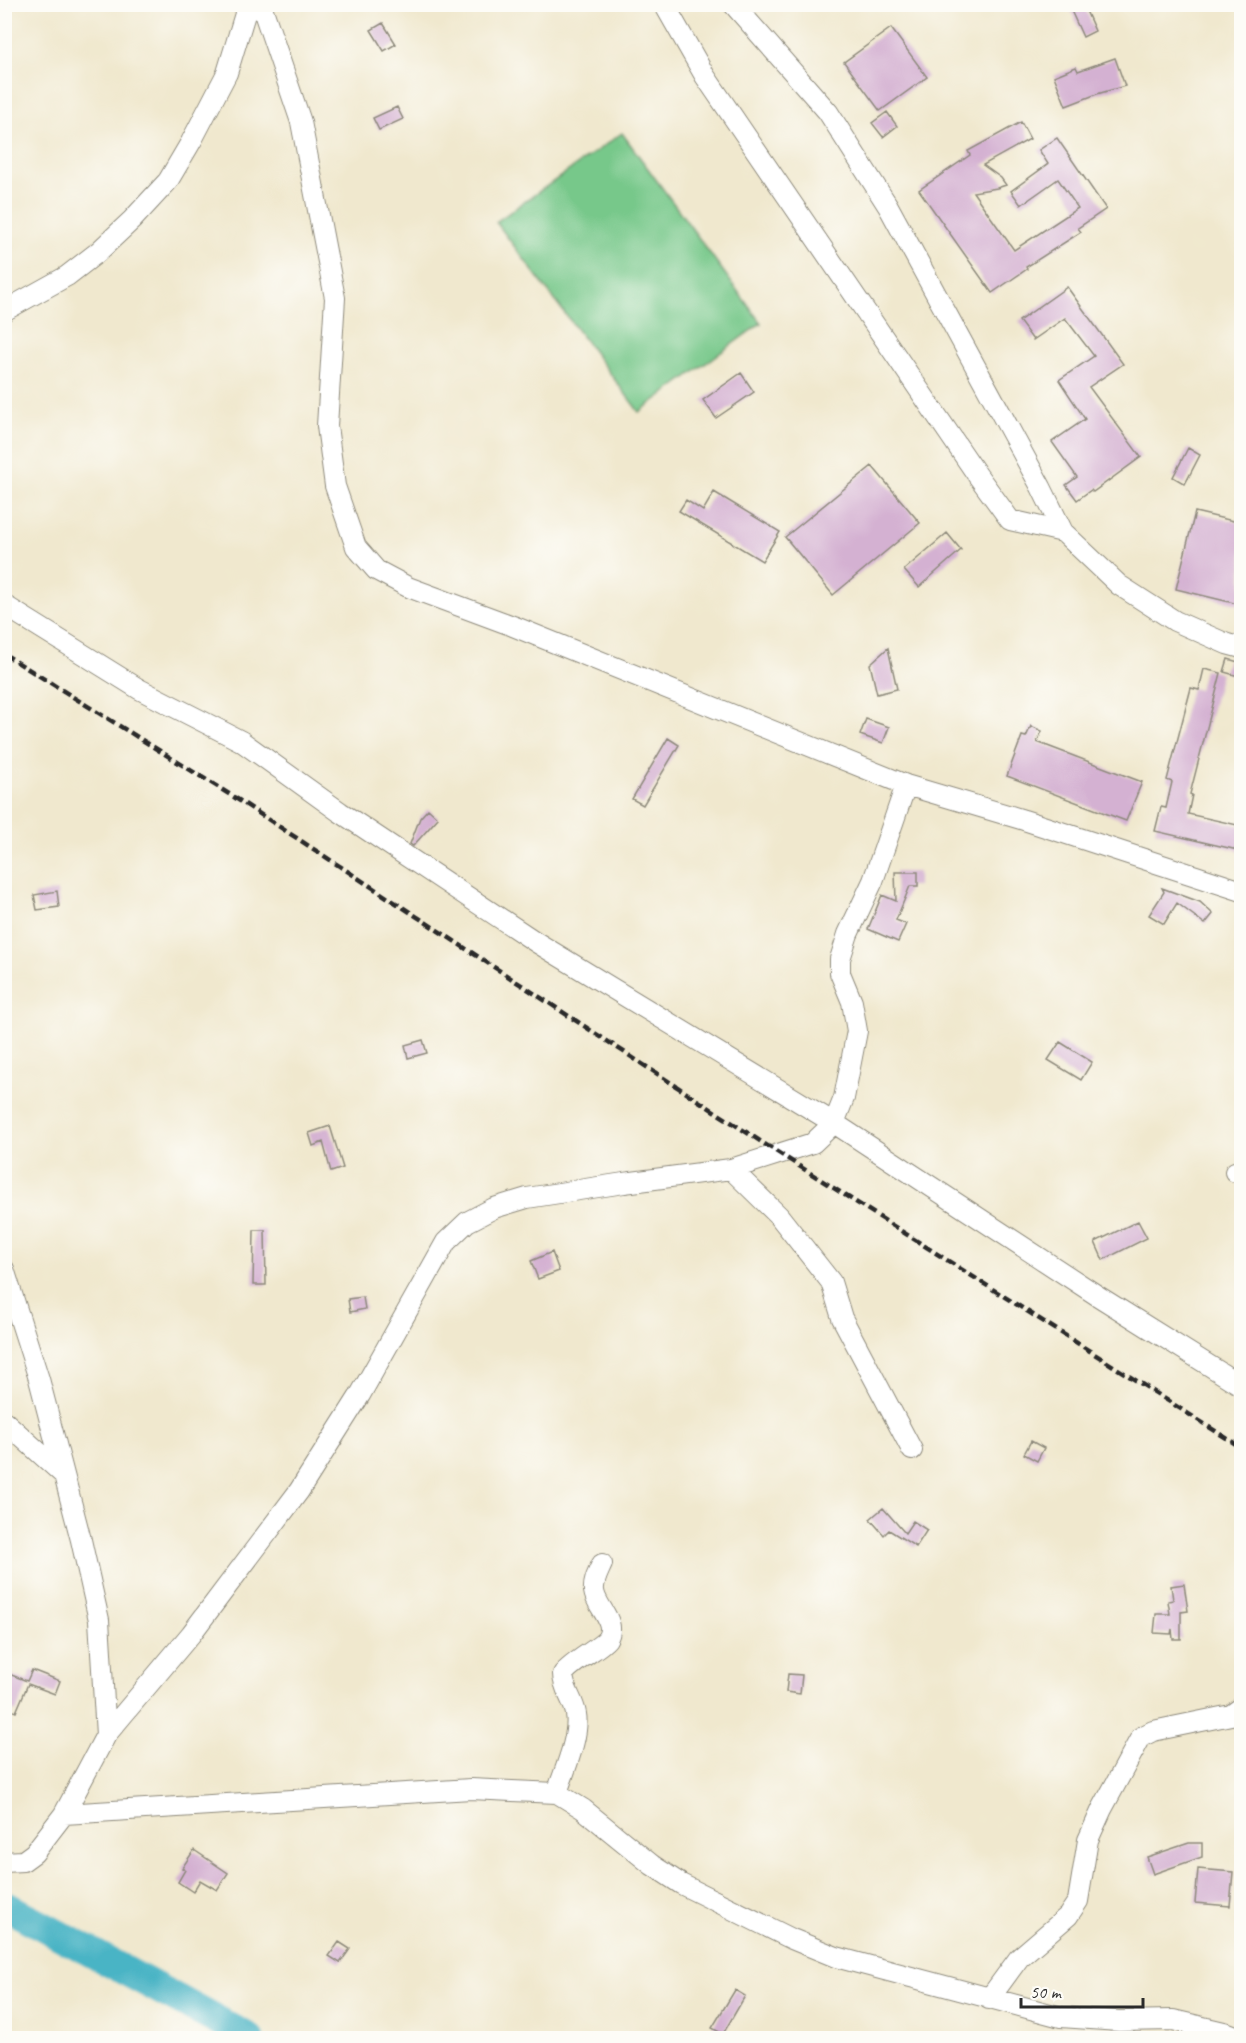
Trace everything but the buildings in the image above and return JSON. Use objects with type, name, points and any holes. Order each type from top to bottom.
[{"type":"street","points":[[4,311],[67,276],[98,252],[168,181],[191,142],[226,73],[248,4]]},
{"type":"street","points":[[261,4],[301,122],[335,298],[327,426],[335,486],[356,547],[376,570],[408,587],[524,630],[906,785],[1024,820],[1242,891]]},
{"type":"street","points":[[664,4],[705,76],[1010,520],[1062,532]]},
{"type":"street","points":[[733,4],[828,112],[888,206],[1041,487],[1062,532],[1119,585],[1175,621],[1227,644],[1242,648]]},
{"type":"street","points":[[4,604],[139,688],[241,741],[340,812],[536,942],[834,1123],[1098,1296],[1242,1386]]},
{"type":"street","points":[[4,1862],[22,1861],[34,1853],[64,1814],[106,1734],[191,1634],[299,1491],[360,1395],[446,1242],[467,1222],[494,1208],[526,1198],[731,1169],[813,1143],[834,1123],[844,1098],[856,1031],[852,1002],[840,973],[840,960],[848,934],[873,881],[906,785]]},
{"type":"street","points":[[731,1169],[779,1216],[831,1282],[842,1318],[912,1450]]},
{"type":"street","points":[[4,1269],[39,1379],[99,1620],[106,1734]]},
{"type":"street","points":[[4,1421],[64,1475]]},
{"type":"street","points":[[557,1793],[577,1728],[576,1712],[563,1685],[563,1674],[570,1666],[606,1640],[610,1628],[607,1616],[594,1592],[594,1581],[602,1564]]},
{"type":"street","points":[[989,1999],[1018,1958],[1068,1916],[1078,1902],[1088,1840],[1141,1737],[1153,1731],[1231,1714],[1242,1707]]},
{"type":"street","points":[[64,1814],[471,1789],[557,1793],[583,1809],[652,1865],[681,1884],[792,1939],[836,1957],[1061,2017],[1119,2021],[1173,2020],[1240,2038]]},
{"type":"green space","points":[[622,133],[761,323],[639,412],[496,222]]},
{"type":"waterway","points":[[4,1905],[249,2038]]},
{"type":"railway","points":[[4,654],[237,799],[763,1143],[1242,1448]]}]
